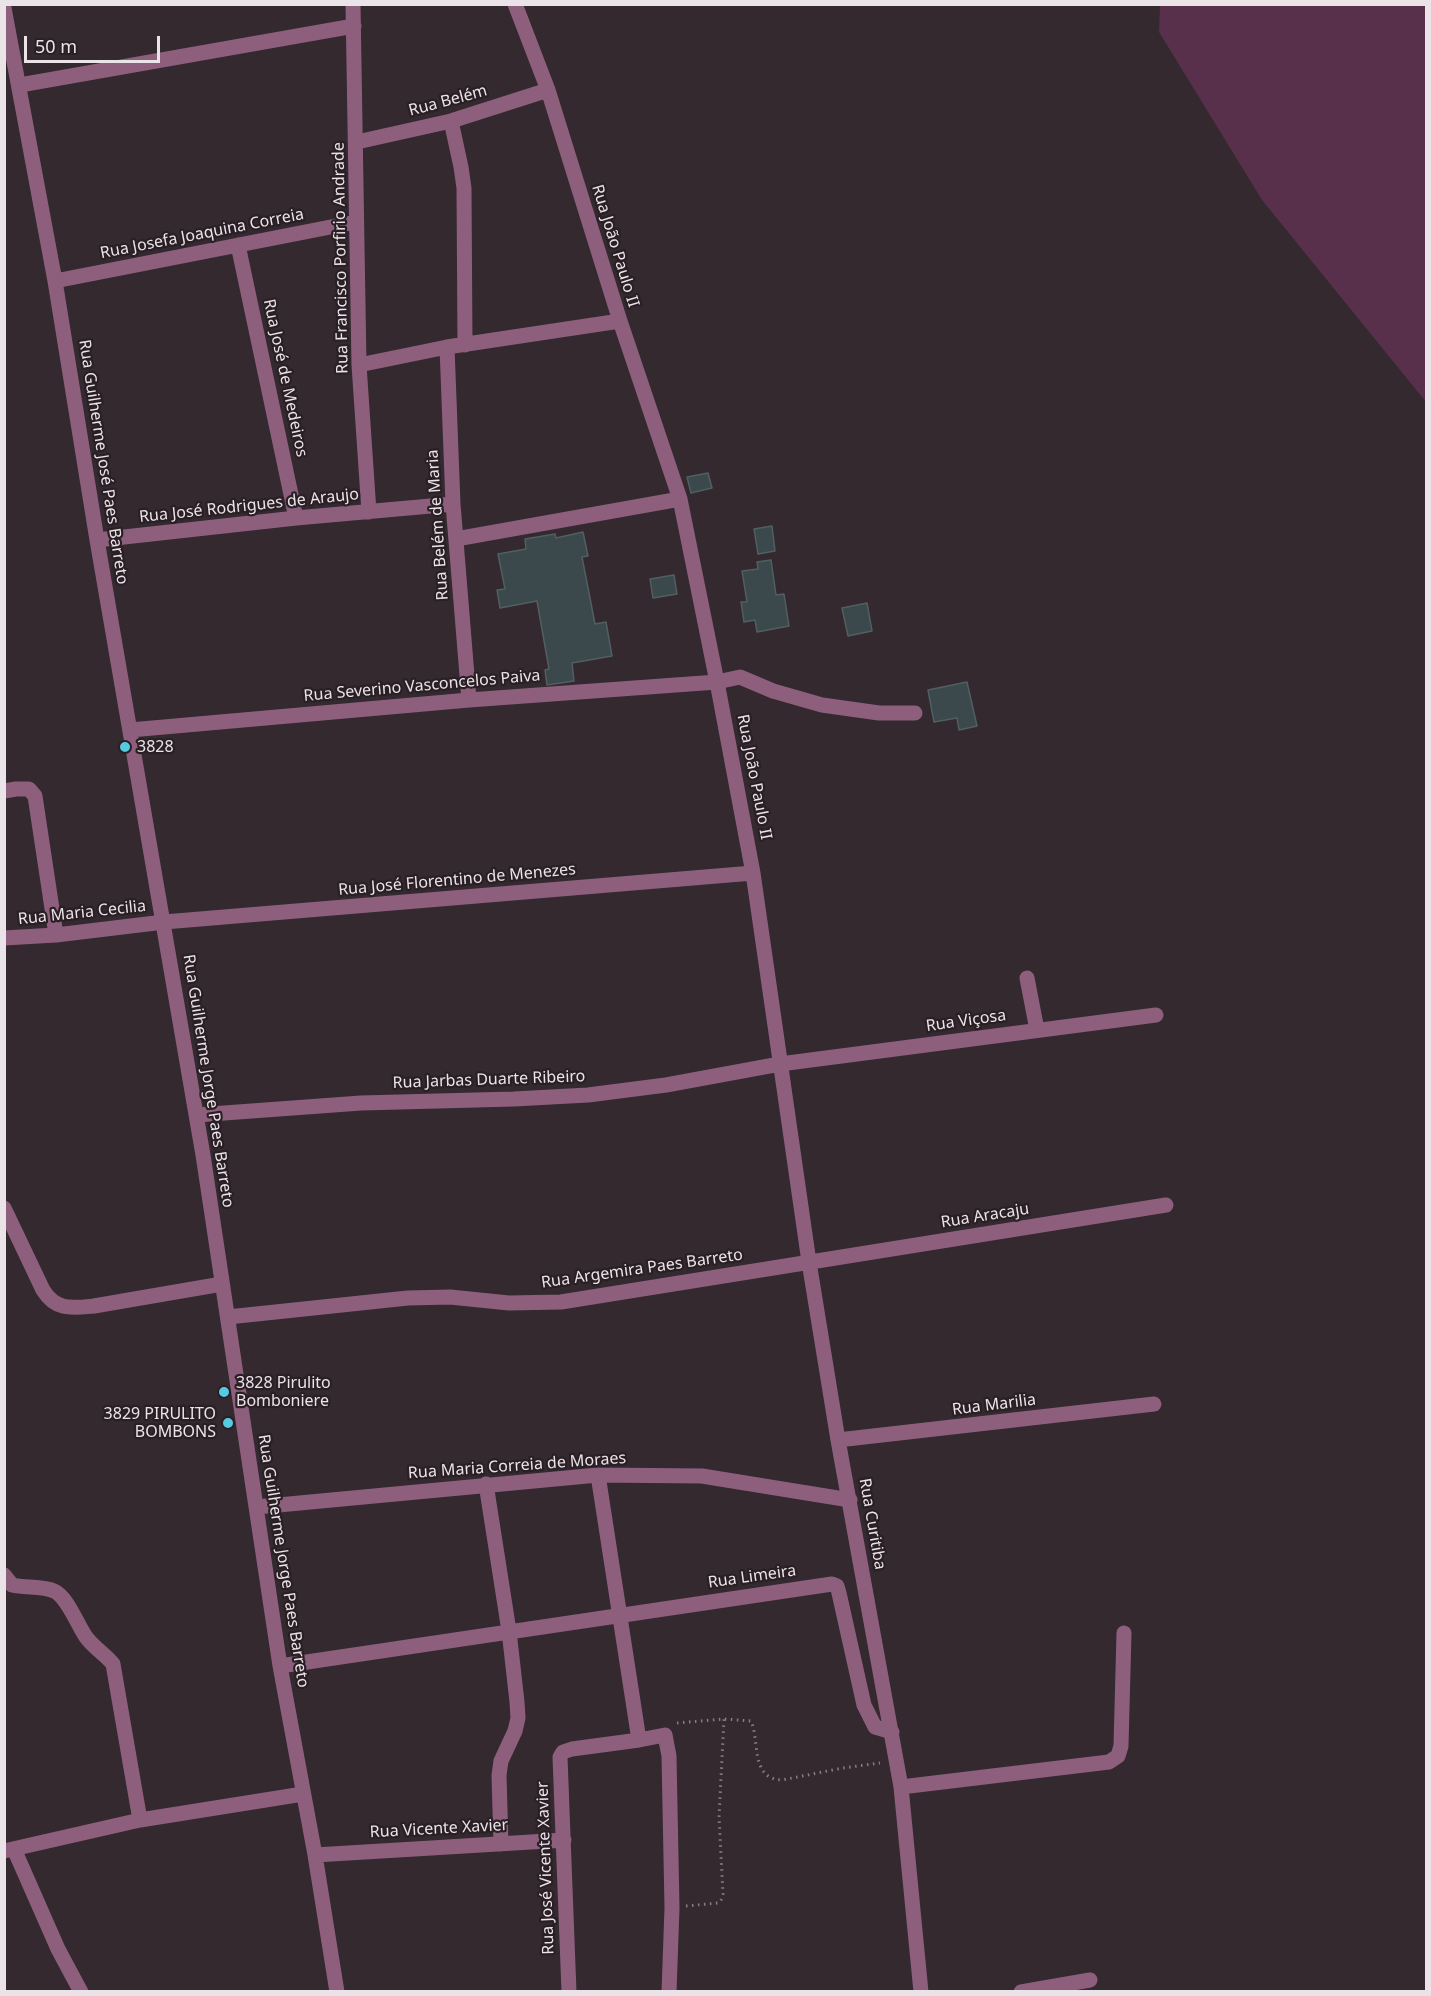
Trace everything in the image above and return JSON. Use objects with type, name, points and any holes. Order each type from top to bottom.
[{"type":"street","name":"Rua Francisco Porfirio Andrade","points":[[353,4],[359,365],[369,512]]},
{"type":"street","name":"Rua João Paulo II","points":[[515,4],[548,90],[620,321],[680,499],[753,873],[780,1064]]},
{"type":"street","name":"Rua Guilherme José Paes Barreto","points":[[4,8],[55,281],[97,540],[164,922]]},
{"type":"street","points":[[20,85],[354,26]]},
{"type":"street","name":"Rua Belém","points":[[357,142],[451,121],[548,90]]},
{"type":"street","points":[[451,121],[464,188],[465,345]]},
{"type":"street","name":"Rua Josefa Joaquina Correia","points":[[55,281],[356,222]]},
{"type":"street","name":"Rua José de Medeiros","points":[[238,245],[296,518]]},
{"type":"street","points":[[359,365],[447,347],[620,321]]},
{"type":"street","name":"Rua Belém de Maria","points":[[447,347],[453,504],[469,700]]},
{"type":"street","points":[[456,539],[680,499]]},
{"type":"street","name":"Rua José Rodrigues de Araujo","points":[[97,540],[296,518],[453,504]]},
{"type":"street","name":"Rua Severino Vasconcelos Paiva","points":[[130,730],[469,700],[717,682],[740,677],[773,691],[822,705],[879,713],[915,713]]},
{"type":"street","points":[[4,791],[29,789],[35,796],[56,935]]},
{"type":"street","name":"Rua José Florentino de Menezes","points":[[164,922],[753,873]]},
{"type":"street","name":"Rua Maria Cecilia","points":[[4,938],[56,935],[164,922]]},
{"type":"street","name":"Rua Guilherme Jorge Paes Barreto","points":[[164,922],[228,1317],[280,1666],[315,1855],[337,1992]]},
{"type":"street","points":[[1027,978],[1037,1030]]},
{"type":"street","name":"Rua Viçosa","points":[[780,1064],[1156,1015]]},
{"type":"street","name":"Rua Jarbas Duarte Ribeiro","points":[[196,1115],[361,1103],[588,1095],[666,1085],[780,1064]]},
{"type":"street","name":"Rua Curitiba","points":[[780,1064],[838,1440],[901,1787],[921,1992]]},
{"type":"street","name":"Rua Aracaju","points":[[809,1262],[1166,1205]]},
{"type":"street","points":[[4,1208],[43,1290],[49,1300],[61,1306],[94,1306],[222,1284]]},
{"type":"street","name":"Rua Argemira Paes Barreto","points":[[228,1317],[408,1298],[450,1297],[509,1303],[561,1302],[809,1262]]},
{"type":"street","name":"Rua Marilia","points":[[838,1440],[1154,1404]]},
{"type":"street","points":[[598,1474],[639,1740],[665,1735],[669,1756],[672,1908],[669,1992]]},
{"type":"street","name":"Rua Maria Correia de Moraes","points":[[257,1507],[598,1474],[702,1476],[850,1500]]},
{"type":"street","points":[[486,1484],[509,1631],[518,1718],[515,1731],[501,1761],[499,1775],[501,1844]]},
{"type":"street","points":[[4,1575],[12,1585],[30,1589],[52,1589],[61,1594],[86,1638],[113,1664],[140,1820]]},
{"type":"street","name":"Rua Limeira","points":[[280,1666],[832,1584],[837,1586],[864,1705],[875,1727],[892,1732]]},
{"type":"street","points":[[901,1787],[1109,1762],[1118,1756],[1121,1746],[1124,1633]]},
{"type":"street","name":"Rua José Vicente Xavier","points":[[569,1992],[560,1757],[564,1752],[572,1749],[639,1740]]},
{"type":"street","points":[[81,1992],[9,1850],[140,1820],[303,1794]]},
{"type":"street","name":"Rua Vicente Xavier","points":[[315,1855],[564,1839]]},
{"type":"street","points":[[1021,1992],[1090,1980]]},
{"type":"path","points":[[665,1735],[668,1726],[673,1723],[724,1719],[749,1720],[753,1723],[757,1756],[763,1771],[773,1780],[896,1761]]},
{"type":"path","points":[[672,1908],[718,1903],[723,1894],[719,1817],[724,1719]]},
{"type":"shaded area","points":[[1160,5],[1426,5],[1426,402],[1262,200],[1159,32]]},
{"type":"building","points":[[708,473],[712,488],[691,493],[687,477]]},
{"type":"building","points":[[772,526],[775,551],[758,554],[754,529]]},
{"type":"building","points":[[583,532],[588,556],[582,557],[595,624],[606,622],[612,656],[572,663],[574,681],[547,685],[545,670],[549,669],[537,601],[500,608],[497,590],[505,589],[498,554],[526,549],[525,539],[555,534],[556,538]]},
{"type":"building","points":[[771,560],[776,595],[784,594],[789,626],[757,632],[755,620],[744,622],[741,602],[747,602],[742,571],[758,569],[757,562]]},
{"type":"building","points":[[674,575],[677,594],[653,598],[650,579]]},
{"type":"building","points":[[867,603],[872,631],[848,636],[842,608]]},
{"type":"building","points":[[967,682],[977,726],[959,730],[957,718],[934,722],[928,690]]},
{"type":"place","name":"3828","points":[[125,747]]},
{"type":"place","name":"3828 Pirulito Bomboniere","points":[[224,1392]]},
{"type":"place","name":"3829 PIRULITO BOMBONS","points":[[228,1423]]}]
